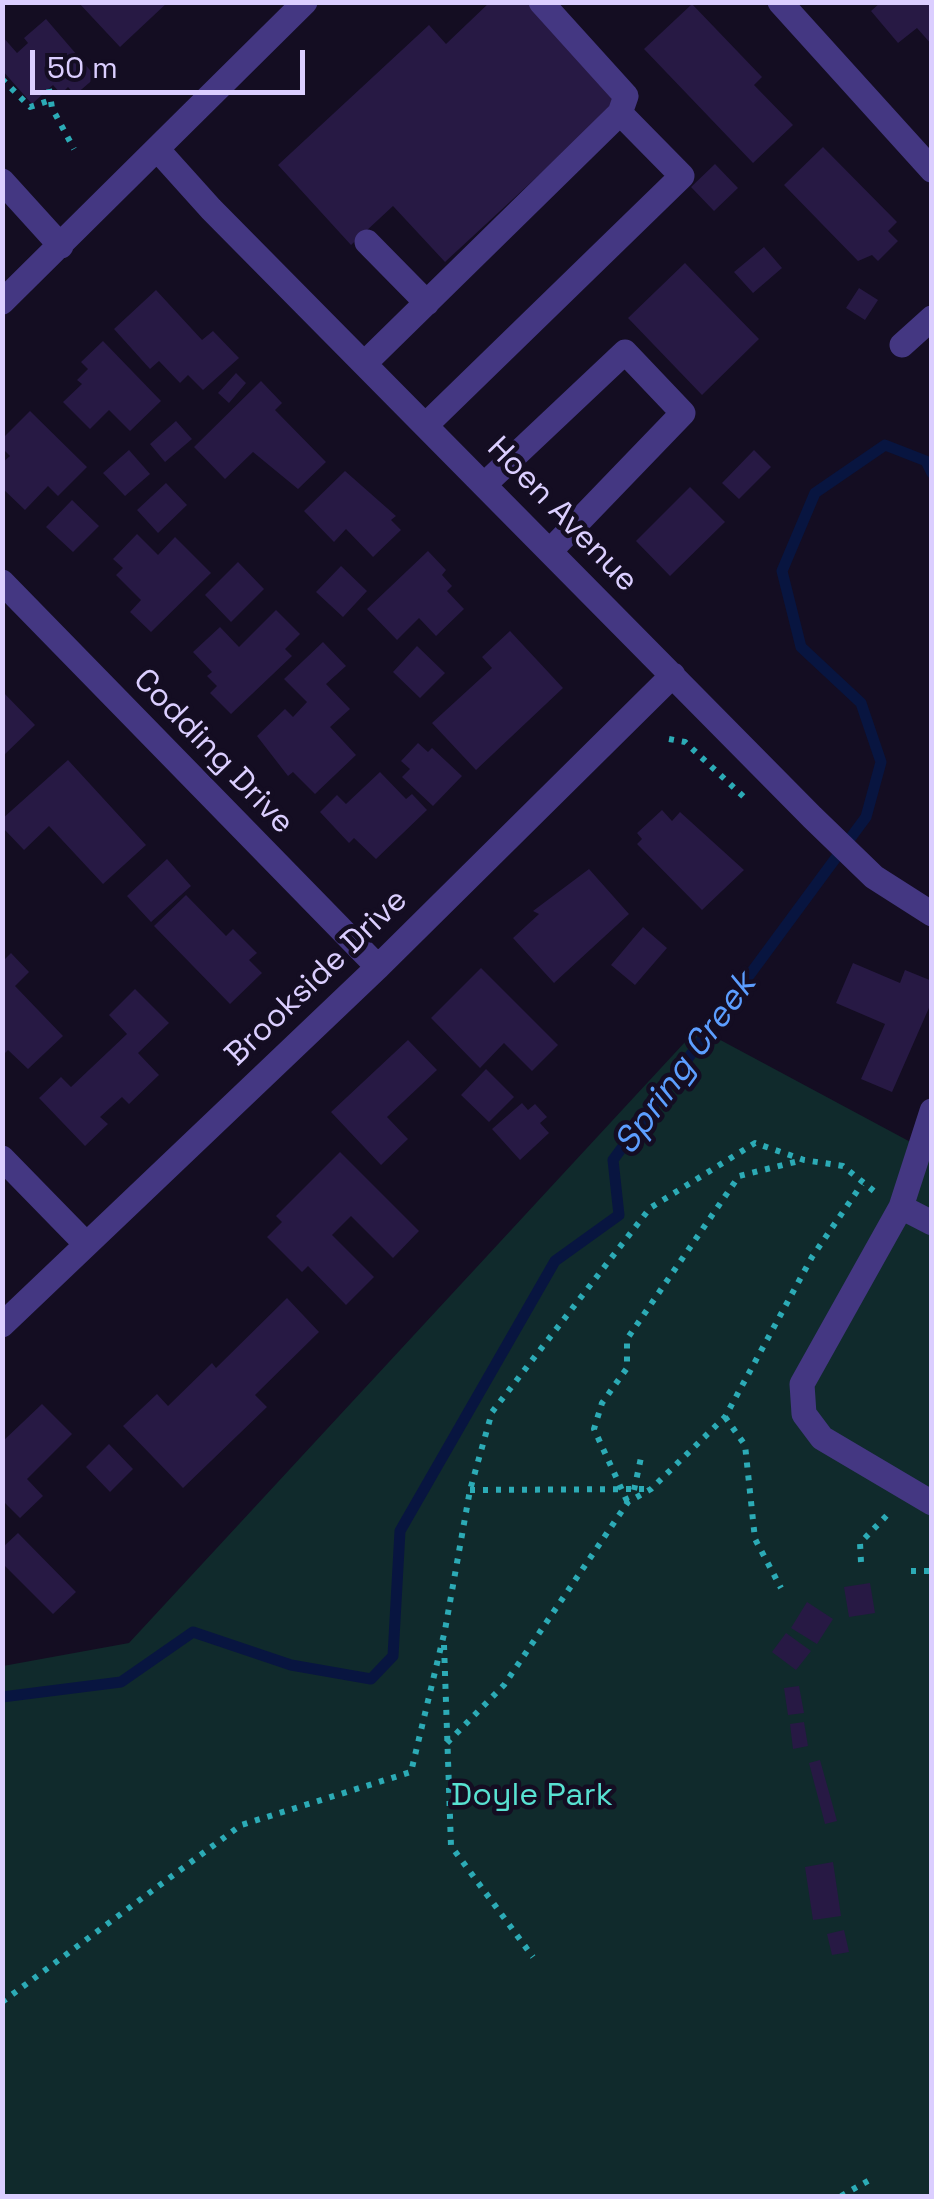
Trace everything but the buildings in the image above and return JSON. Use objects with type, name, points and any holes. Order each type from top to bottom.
[{"type":"street","points":[[2,302],[305,2]]},
{"type":"street","points":[[366,362],[620,113],[626,96],[541,2]]},
{"type":"street","points":[[780,2],[932,170]]},
{"type":"street","points":[[427,424],[682,176],[620,113]]},
{"type":"street","name":"Hoen Avenue","points":[[157,149],[211,209],[812,818],[874,876],[932,914]]},
{"type":"street","points":[[2,182],[61,246]]},
{"type":"street","points":[[368,242],[426,303]]},
{"type":"street","points":[[902,345],[932,318]]},
{"type":"street","points":[[485,484],[625,352],[682,413],[551,550]]},
{"type":"street","name":"Codding Drive","points":[[2,582],[378,966]]},
{"type":"street","name":"Brookside Drive","points":[[2,1325],[378,966],[673,675]]},
{"type":"street","points":[[922,1497],[822,1438],[804,1414],[802,1384],[901,1207],[932,1111]]},
{"type":"street","points":[[2,1158],[86,1244]]},
{"type":"street","points":[[901,1207],[932,1223]]},
{"type":"path","points":[[2,78],[30,107],[51,100]]},
{"type":"path","points":[[49,89],[74,150]]},
{"type":"path","points":[[2,2002],[241,1826],[411,1772],[445,1630],[470,1490],[492,1412],[650,1208],[756,1143],[804,1160],[843,1166],[862,1184],[901,1207]]},
{"type":"path","points":[[628,1502],[594,1428],[602,1403],[627,1368],[627,1340],[739,1176],[804,1160]]},
{"type":"path","points":[[447,1743],[504,1686],[628,1502],[652,1490],[725,1417],[812,1257],[862,1184]]},
{"type":"path","points":[[725,1417],[744,1445],[756,1539],[781,1588]]},
{"type":"path","points":[[634,1490],[642,1453]]},
{"type":"path","points":[[470,1490],[652,1490]]},
{"type":"path","points":[[861,1562],[860,1543],[868,1532],[922,1497]]},
{"type":"path","points":[[911,1572],[932,1571]]},
{"type":"path","points":[[445,1630],[451,1846],[532,1957]]},
{"type":"path","points":[[841,2196],[875,2177]]},
{"type":"green space","name":"Doyle Park","points":[[698,1028],[931,1153],[931,2196],[3,2196],[3,1666],[129,1643]]},
{"type":"waterway","name":"Spring Creek","points":[[2,1697],[121,1682],[193,1632],[291,1665],[371,1679],[393,1656],[400,1531],[555,1261],[619,1215],[613,1160],[866,817],[881,762],[861,703],[801,647],[782,571],[815,493],[885,445],[926,461],[932,473]]}]
